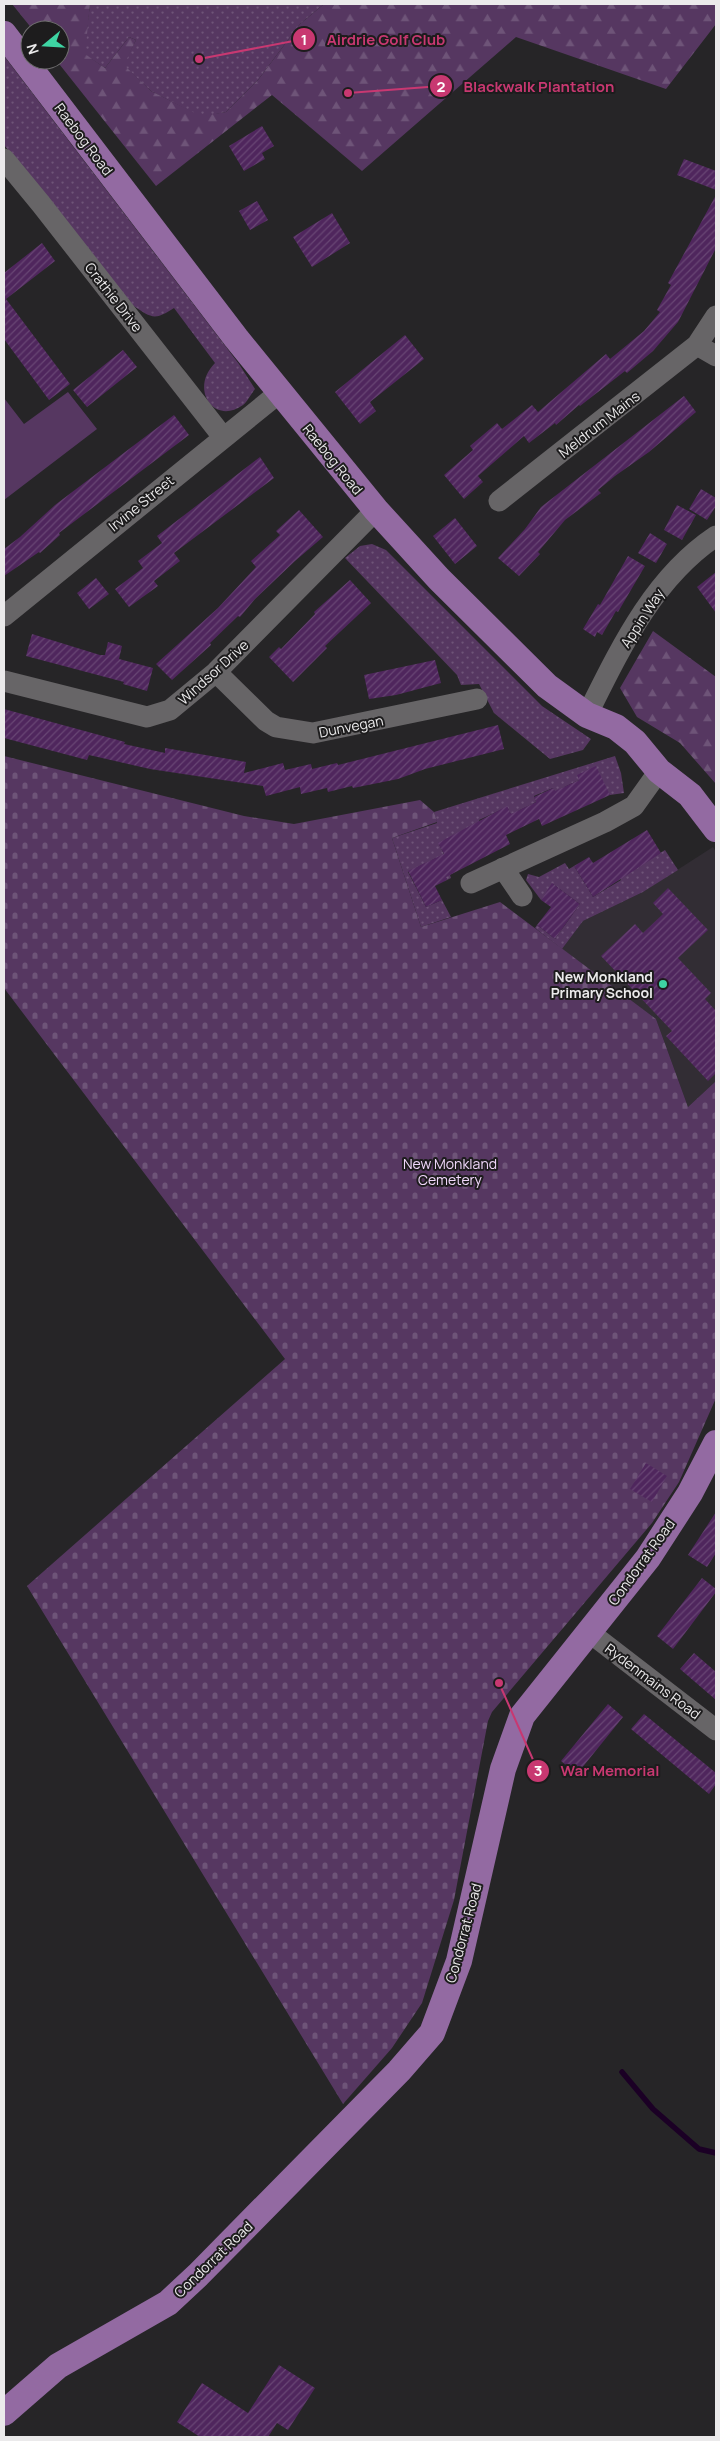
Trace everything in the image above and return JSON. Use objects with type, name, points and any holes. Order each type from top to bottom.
[{"type":"main road","name":"Raebog Road","points":[[4,34],[279,393],[376,510],[439,579],[547,686],[587,715],[616,727],[635,742],[659,771],[690,795],[716,829]]},
{"type":"main road","name":"Condorrat Road","points":[[4,2414],[58,2366],[168,2303],[205,2268],[428,2038],[459,1961],[504,1768],[522,1716],[648,1558],[690,1493],[716,1443]]},
{"type":"street","name":"Crathie Drive","points":[[4,159],[223,437]]},
{"type":"street","name":"Meldrum Mains","points":[[499,501],[697,345],[716,316]]},
{"type":"street","points":[[697,345],[716,356]]},
{"type":"street","name":"Irvine Street","points":[[4,616],[279,393]]},
{"type":"street","name":"Windsor Drive","points":[[4,682],[147,717],[170,710],[216,672],[376,510]]},
{"type":"street","name":"Appin Way","points":[[587,715],[627,637],[665,582],[694,551],[716,536]]},
{"type":"street","name":"Dunvegan","points":[[216,672],[266,720],[276,727],[313,733],[477,699]]},
{"type":"street","points":[[471,883],[605,822],[634,806],[659,771]]},
{"type":"street","points":[[503,868],[522,896]]},
{"type":"street","name":"Rydenmains Road","points":[[589,1632],[716,1730]]},
{"type":"shaded area","name":"New Monkland Primary School","points":[[713,847],[716,852],[716,1081],[688,1107],[656,1019],[562,949],[583,921],[643,892]]},
{"type":"green space","points":[[12,4],[90,4],[85,54],[105,68],[129,37],[136,40],[124,65],[151,91],[201,116],[226,112],[258,80],[300,24],[324,4],[716,4],[716,24],[666,89],[516,37],[362,171],[272,95],[156,186],[64,70],[70,70],[70,20],[25,20]]},
{"type":"green space","points":[[90,4],[324,4],[300,24],[258,80],[226,112],[201,117],[151,91],[123,65],[136,40],[129,37],[105,68],[84,54]]},
{"type":"green space","points":[[4,56],[239,364],[255,389],[243,405],[232,410],[223,411],[215,408],[208,402],[204,383],[215,363],[174,308],[162,315],[153,316],[144,313],[132,305],[4,145]]},
{"type":"green space","points":[[68,392],[97,429],[4,500],[4,398],[24,424]]},
{"type":"green space","points":[[372,544],[386,550],[542,706],[591,739],[583,750],[550,759],[494,713],[479,684],[461,685],[457,675],[345,558],[360,546]]},
{"type":"green space","points":[[653,631],[716,677],[716,784],[680,743],[637,717],[620,688]]},
{"type":"green space","name":"New Monkland Cemetery","points":[[4,756],[244,816],[294,824],[420,800],[434,812],[437,822],[392,838],[421,927],[500,902],[656,1019],[688,1107],[716,1081],[716,1398],[679,1482],[652,1523],[492,1712],[488,1721],[454,1900],[422,2003],[392,2048],[343,2104],[27,1586],[285,1359],[4,988]]},
{"type":"green space","points":[[615,756],[621,773],[624,793],[610,795],[579,780],[562,788],[566,815],[553,788],[534,796],[536,802],[518,811],[525,826],[517,826],[507,807],[479,820],[494,852],[439,844],[453,873],[450,875],[451,878],[447,880],[436,858],[408,872],[426,907],[442,900],[451,917],[421,927],[392,838],[437,823],[434,812]]},
{"type":"green space","points":[[665,850],[678,870],[643,892],[583,921],[562,949],[535,928],[537,925],[555,939],[580,904],[553,884],[541,900],[526,880],[528,874],[539,877],[565,863],[569,869],[574,866],[593,897],[621,880],[610,860],[628,873]]},
{"type":"building","points":[[262,126],[274,146],[262,153],[265,159],[244,171],[229,146]]},
{"type":"building","points":[[684,159],[716,171],[716,190],[677,175]]},
{"type":"building","points":[[716,195],[716,248],[678,322],[653,351],[627,373],[625,371],[579,405],[556,425],[555,423],[529,443],[524,436],[478,476],[483,482],[464,499],[444,475],[473,450],[470,446],[497,423],[502,429],[532,405],[538,412],[606,354],[610,359],[644,331],[660,312],[657,310],[671,285],[668,283]]},
{"type":"building","points":[[257,201],[268,220],[250,230],[239,211]]},
{"type":"building","points":[[332,213],[350,243],[312,267],[293,237]]},
{"type":"building","points":[[42,243],[55,261],[6,299],[70,384],[49,400],[4,339],[4,273]]},
{"type":"building","points":[[405,335],[424,359],[370,402],[376,411],[360,424],[335,392]]},
{"type":"building","points":[[123,350],[137,367],[87,407],[73,390]]},
{"type":"building","points":[[684,396],[696,412],[649,452],[598,490],[601,493],[565,520],[538,552],[540,554],[519,576],[498,558],[525,529],[541,507]]},
{"type":"building","points":[[174,415],[189,435],[59,533],[60,535],[40,553],[4,576],[4,549],[55,505]]},
{"type":"building","points":[[260,457],[274,478],[174,553],[180,561],[154,581],[158,586],[129,607],[115,589],[143,568],[138,561],[162,543],[157,536]]},
{"type":"building","points":[[701,489],[716,498],[716,506],[707,520],[689,509]]},
{"type":"building","points":[[677,505],[696,515],[682,540],[664,530]]},
{"type":"building","points":[[299,510],[323,537],[295,561],[255,599],[240,617],[238,616],[210,643],[211,645],[172,680],[156,664],[218,608],[256,567],[251,561],[280,535],[276,531]]},
{"type":"building","points":[[455,518],[477,546],[455,564],[433,536]]},
{"type":"building","points":[[650,533],[667,544],[656,563],[638,553]]},
{"type":"building","points":[[628,556],[645,566],[602,635],[597,632],[595,637],[583,629],[598,604],[600,605]]},
{"type":"building","points":[[716,572],[716,613],[697,587]]},
{"type":"building","points":[[96,578],[109,594],[89,609],[77,593]]},
{"type":"building","points":[[350,580],[371,603],[325,646],[327,648],[293,682],[269,657],[279,647],[281,649],[315,614],[314,612]]},
{"type":"building","points":[[32,634],[100,655],[105,655],[108,642],[122,646],[119,659],[153,668],[147,691],[123,684],[124,682],[26,656]]},
{"type":"building","points":[[435,660],[441,683],[396,695],[369,699],[364,675]]},
{"type":"building","points":[[4,709],[125,742],[124,744],[165,753],[165,748],[246,762],[244,773],[283,763],[285,770],[311,764],[312,769],[337,763],[338,765],[498,725],[504,749],[425,769],[398,779],[353,788],[352,786],[328,792],[327,788],[301,794],[300,787],[266,796],[263,786],[150,769],[89,755],[87,760],[4,738]]},
{"type":"building","points":[[596,766],[610,795],[542,826],[539,819],[506,835],[510,844],[446,877],[447,880],[435,886],[442,900],[426,907],[408,871],[444,854],[438,843],[507,806],[511,814],[536,802],[534,797],[553,788],[555,791],[579,780],[577,775]]},
{"type":"building","points":[[647,830],[661,853],[593,897],[574,866],[589,857],[593,863]]},
{"type":"building","points":[[552,883],[580,904],[555,939],[537,925],[551,907],[541,900]]},
{"type":"building","points":[[668,888],[708,930],[678,958],[711,993],[705,999],[716,1011],[716,1073],[708,1081],[666,1036],[672,1031],[601,956],[635,924],[643,933],[663,914],[653,903]]},
{"type":"building","points":[[646,1463],[667,1476],[652,1502],[630,1489]]},
{"type":"building","points":[[716,1512],[716,1553],[707,1567],[688,1555]]},
{"type":"building","points":[[702,1578],[716,1589],[716,1592],[673,1649],[657,1636]]},
{"type":"building","points":[[694,1653],[716,1672],[716,1700],[680,1669]]},
{"type":"building","points":[[608,1704],[623,1717],[577,1774],[561,1761]]},
{"type":"building","points":[[644,1714],[716,1773],[716,1784],[709,1794],[631,1729]]},
{"type":"building","points":[[279,2365],[315,2388],[288,2430],[277,2423],[268,2437],[200,2437],[177,2422],[202,2383],[248,2413]]},
{"type":"waterway","points":[[622,2072],[653,2109],[699,2149],[716,2153]]},
{"type":"place","name":"Airdrie Golf Club","points":[[199,59]]},
{"type":"place","name":"Blackwalk Plantation","points":[[348,93]]},
{"type":"place","name":"New Monkland Primary School","points":[[663,984]]},
{"type":"place","name":"War Memorial","points":[[499,1683]]}]
